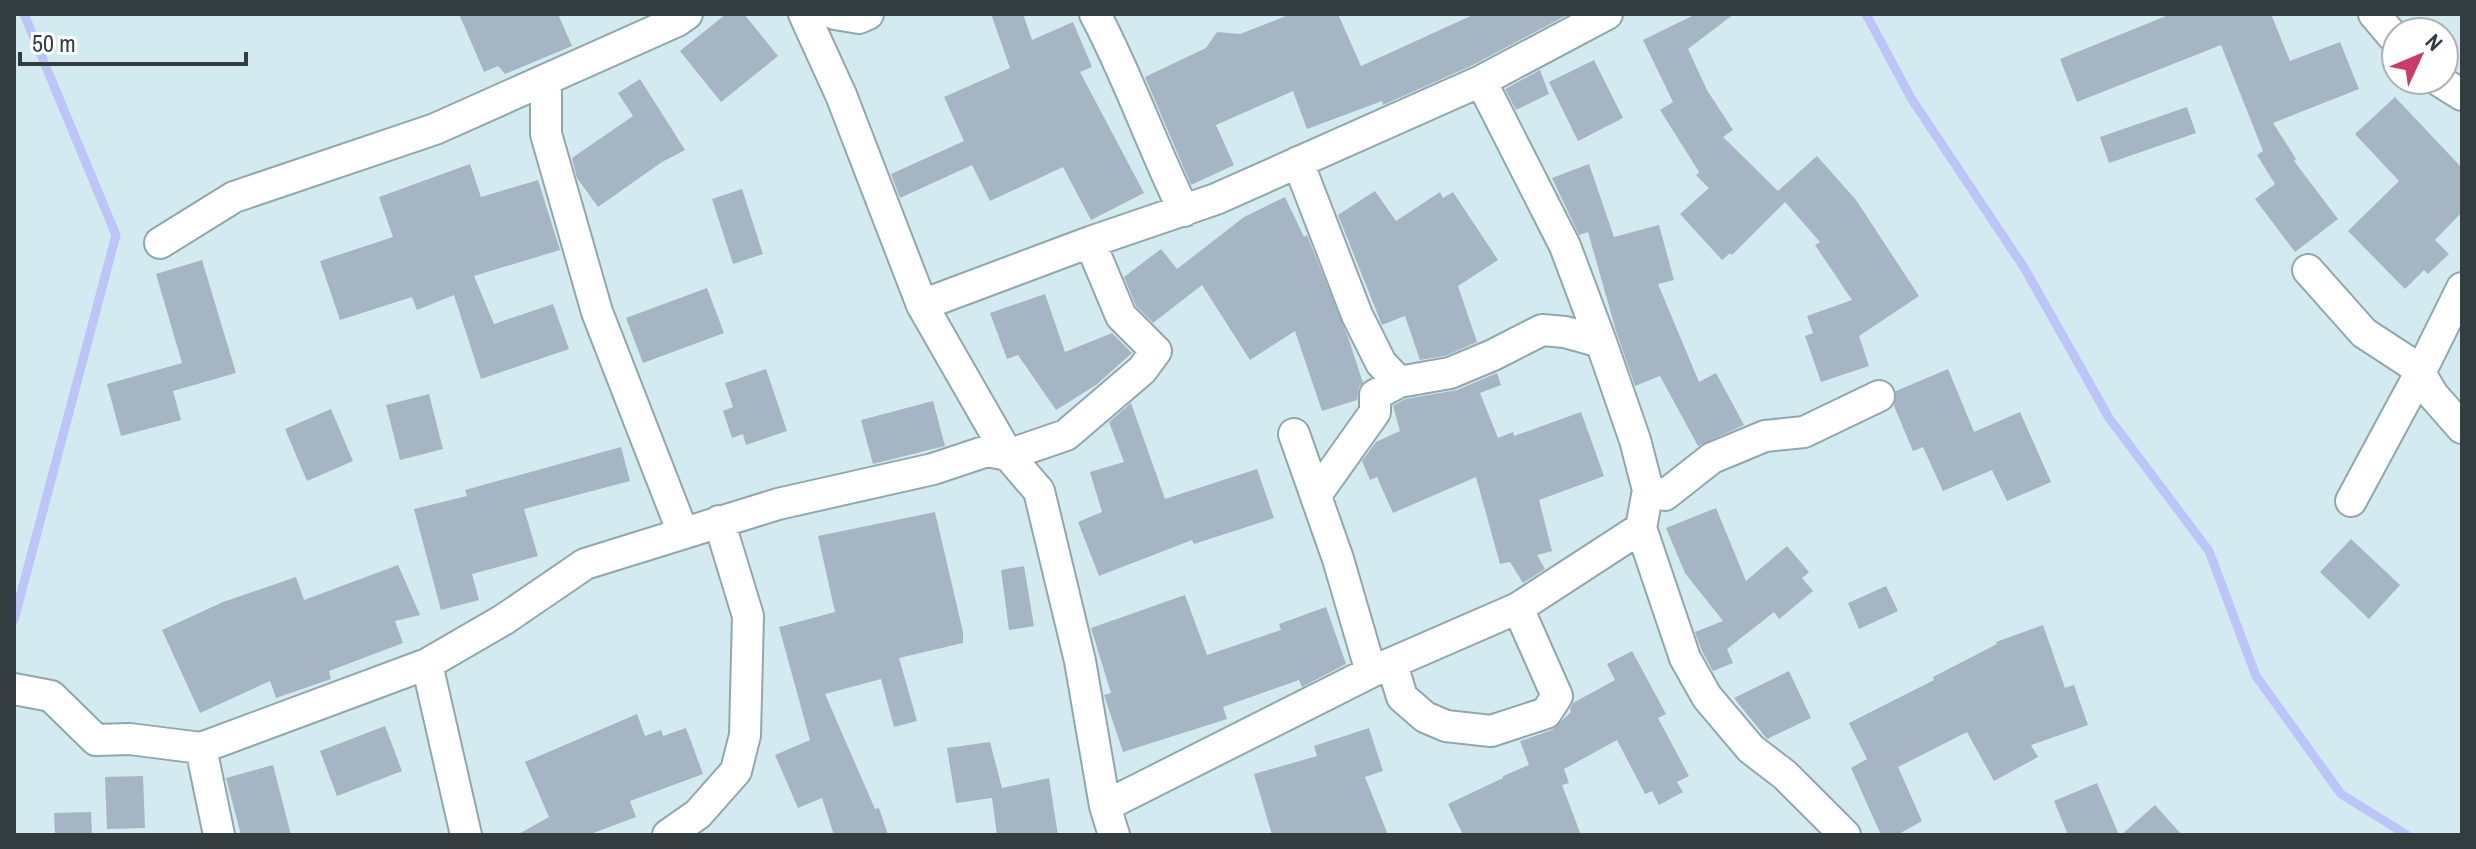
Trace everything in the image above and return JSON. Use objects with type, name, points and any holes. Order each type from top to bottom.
[{"type":"street","points":[[160,243],[234,197],[435,129],[546,82],[687,14]]},
{"type":"street","points":[[804,14],[841,95],[922,305],[1008,455],[1039,491],[1080,661],[1105,806],[1114,835]]},
{"type":"street","points":[[835,14],[859,18],[868,14]]},
{"type":"street","points":[[1095,14],[1184,211]]},
{"type":"street","points":[[922,305],[1090,242],[1184,211],[1481,81],[1607,14]]},
{"type":"street","points":[[1481,81],[1565,246],[1601,342],[1635,440],[1648,490],[1641,528],[1685,658],[1707,697],[1751,749],[1785,775],[1845,835]]},
{"type":"street","points":[[546,82],[546,134],[597,312],[683,533]]},
{"type":"street","points":[[1298,162],[1357,315],[1381,363],[1399,382]]},
{"type":"street","points":[[14,689],[51,696],[96,740],[130,739],[201,748],[427,664],[503,620],[585,564],[778,504],[933,469],[987,451],[1008,455],[1066,435],[1142,370],[1156,351],[1121,316],[1090,242]]},
{"type":"street","points":[[2308,270],[2364,333],[2413,365],[2433,395],[2462,428]]},
{"type":"street","points":[[2351,501],[2462,288]]},
{"type":"street","points":[[1316,495],[1375,412],[1375,395],[1399,382],[1450,373],[1542,330],[1565,332],[1601,342]]},
{"type":"street","points":[[1648,490],[1665,495],[1712,458],[1765,436],[1804,432],[1879,396]]},
{"type":"street","points":[[1294,434],[1338,559],[1382,668],[1402,697],[1425,717],[1446,726],[1491,731],[1546,713],[1557,696],[1518,608]]},
{"type":"street","points":[[668,835],[698,814],[736,771],[745,735],[748,616],[719,521]]},
{"type":"street","points":[[1105,806],[1382,668],[1518,608],[1641,528]]},
{"type":"street","points":[[427,664],[466,835]]},
{"type":"street","points":[[201,748],[219,835]]},
{"type":"building","points":[[459,14],[558,14],[572,46],[505,74],[498,66],[484,72]]},
{"type":"building","points":[[726,14],[744,14],[778,56],[721,102],[680,51]]},
{"type":"building","points":[[991,14],[1023,14],[1032,40],[1073,22],[1092,67],[1080,72],[1144,193],[1091,220],[1063,167],[990,201],[972,165],[900,198],[891,174],[964,141],[944,97],[1010,68]]},
{"type":"building","points":[[1291,14],[1338,14],[1361,66],[1475,14],[1569,14],[1473,65],[1383,105],[1382,101],[1307,129],[1293,91],[1216,125],[1234,165],[1191,185],[1145,77],[1206,48],[1217,32],[1240,34]]},
{"type":"building","points":[[1696,14],[1734,14],[1688,49],[1707,90],[1733,130],[1723,137],[1778,191],[1817,156],[1856,200],[1919,296],[1859,336],[1869,366],[1821,382],[1805,336],[1813,333],[1807,316],[1852,300],[1815,245],[1820,242],[1785,202],[1732,255],[1730,253],[1722,260],[1680,214],[1709,188],[1696,175],[1699,172],[1660,110],[1673,102],[1643,40]]},
{"type":"building","points":[[2171,14],[2271,14],[2290,61],[2340,42],[2359,89],[2273,123],[2296,159],[2294,161],[2338,219],[2295,252],[2255,199],[2275,184],[2257,155],[2263,151],[2221,45],[2077,102],[2060,59]]},
{"type":"building","points":[[1594,60],[1623,118],[1578,141],[1549,82]]},
{"type":"building","points":[[1540,70],[1549,94],[1516,110],[1505,89]]},
{"type":"building","points":[[640,79],[685,150],[662,162],[598,207],[577,178],[572,158],[633,116],[618,93]]},
{"type":"building","points":[[2395,97],[2462,168],[2462,212],[2435,240],[2449,254],[2428,274],[2424,270],[2405,289],[2348,231],[2399,181],[2355,134]]},
{"type":"building","points":[[2187,107],[2196,133],[2109,163],[2100,137]]},
{"type":"building","points":[[470,164],[481,197],[538,180],[560,250],[474,276],[494,324],[553,304],[569,349],[481,379],[454,295],[417,310],[412,297],[340,320],[320,261],[393,237],[379,197]]},
{"type":"building","points":[[1589,164],[1614,237],[1659,225],[1674,280],[1658,284],[1699,382],[1716,373],[1744,425],[1698,446],[1660,376],[1635,386],[1588,232],[1579,235],[1552,178]]},
{"type":"building","points":[[742,189],[763,254],[733,264],[712,199]]},
{"type":"building","points":[[1375,191],[1396,221],[1440,192],[1443,198],[1453,192],[1498,260],[1458,286],[1477,342],[1445,356],[1420,360],[1405,316],[1382,325],[1338,215]]},
{"type":"building","points":[[1285,197],[1304,237],[1307,235],[1363,383],[1359,387],[1357,400],[1322,411],[1295,331],[1250,360],[1202,285],[1153,323],[1136,306],[1124,277],[1161,249],[1177,269],[1244,217]]},
{"type":"building","points":[[202,260],[236,373],[173,391],[181,420],[121,436],[107,384],[182,363],[156,274]]},
{"type":"building","points":[[707,288],[724,333],[643,363],[626,318]]},
{"type":"building","points":[[1045,294],[1065,352],[1112,333],[1132,353],[1096,385],[1056,410],[1018,355],[1007,359],[990,313]]},
{"type":"building","points":[[766,369],[787,431],[746,445],[743,434],[732,438],[723,411],[733,407],[725,383]]},
{"type":"building","points":[[1948,369],[1974,432],[2020,412],[2051,482],[2007,501],[1992,470],[1943,491],[1923,447],[1913,451],[1894,406],[1896,391]]},
{"type":"building","points":[[1497,373],[1501,385],[1480,393],[1498,438],[1513,432],[1514,436],[1581,412],[1604,476],[1539,500],[1552,551],[1537,555],[1545,569],[1523,583],[1510,562],[1500,564],[1476,477],[1393,513],[1377,477],[1370,480],[1362,461],[1376,442],[1400,431],[1393,406],[1405,399],[1457,390]]},
{"type":"building","points":[[429,394],[443,449],[400,460],[386,405]]},
{"type":"building","points":[[933,401],[945,446],[873,464],[861,420]]},
{"type":"building","points":[[1131,403],[1165,499],[1257,469],[1274,518],[1194,544],[1192,540],[1099,576],[1078,522],[1102,512],[1090,472],[1124,462],[1109,422]]},
{"type":"building","points":[[331,409],[353,461],[307,481],[285,429]]},
{"type":"building","points":[[621,447],[630,481],[524,509],[538,556],[472,574],[479,600],[441,610],[414,509],[467,496],[465,490]]},
{"type":"building","points":[[1716,508],[1746,581],[1787,546],[1809,572],[1802,578],[1813,591],[1779,619],[1774,612],[1727,649],[1733,663],[1713,671],[1695,632],[1723,621],[1685,573],[1666,528]]},
{"type":"building","points":[[935,512],[963,643],[899,658],[917,721],[894,727],[881,679],[825,694],[875,809],[879,808],[888,835],[834,835],[822,798],[798,808],[775,755],[810,740],[779,627],[835,612],[818,536]]},
{"type":"building","points":[[2351,539],[2400,585],[2369,619],[2320,572]]},
{"type":"building","points":[[398,565],[420,615],[395,621],[403,643],[329,671],[331,679],[276,698],[270,681],[200,713],[162,630],[223,602],[296,577],[304,600]]},
{"type":"building","points":[[1024,566],[1034,626],[1009,630],[1001,570]]},
{"type":"building","points":[[1886,586],[1898,611],[1859,629],[1848,603]]},
{"type":"building","points":[[1185,595],[1207,655],[1281,630],[1279,624],[1326,607],[1346,664],[1302,687],[1299,680],[1223,707],[1227,719],[1123,752],[1104,695],[1111,693],[1091,628]]},
{"type":"building","points":[[2043,625],[2065,688],[2074,685],[2088,725],[2031,745],[2038,757],[1994,781],[1967,732],[1898,767],[1922,821],[1897,835],[1881,835],[1851,768],[1867,759],[1849,723],[1934,680],[1933,677],[1996,642]]},
{"type":"building","points":[[1632,651],[1666,714],[1658,718],[1689,776],[1677,782],[1683,792],[1659,805],[1652,791],[1645,794],[1617,740],[1564,769],[1569,783],[1562,785],[1581,835],[1463,835],[1448,804],[1529,765],[1520,741],[1552,730],[1571,712],[1573,703],[1615,680],[1607,664]]},
{"type":"building","points":[[1789,671],[1811,718],[1767,739],[1734,698]]},
{"type":"building","points":[[637,714],[645,736],[661,730],[663,736],[686,728],[703,774],[630,801],[636,817],[588,835],[517,835],[549,817],[525,762]]},
{"type":"building","points":[[385,726],[402,771],[337,796],[320,751]]},
{"type":"building","points":[[1369,728],[1383,771],[1365,777],[1388,835],[1272,835],[1254,774],[1317,756],[1314,746]]},
{"type":"building","points":[[990,742],[1002,788],[1049,778],[1058,835],[997,835],[992,798],[956,803],[947,748]]},
{"type":"building","points":[[273,765],[291,835],[241,835],[226,778]]},
{"type":"building","points":[[143,776],[145,828],[107,829],[105,777]]},
{"type":"building","points":[[2097,783],[2119,835],[2068,835],[2054,801]]},
{"type":"building","points":[[2155,805],[2182,835],[2121,835]]},
{"type":"building","points":[[91,812],[92,835],[55,835],[54,813]]},
{"type":"waterway","points":[[14,620],[116,235],[24,14]]},
{"type":"waterway","points":[[1866,14],[1911,98],[2025,269],[2109,418],[2209,551],[2256,676],[2341,794],[2407,835]]}]
